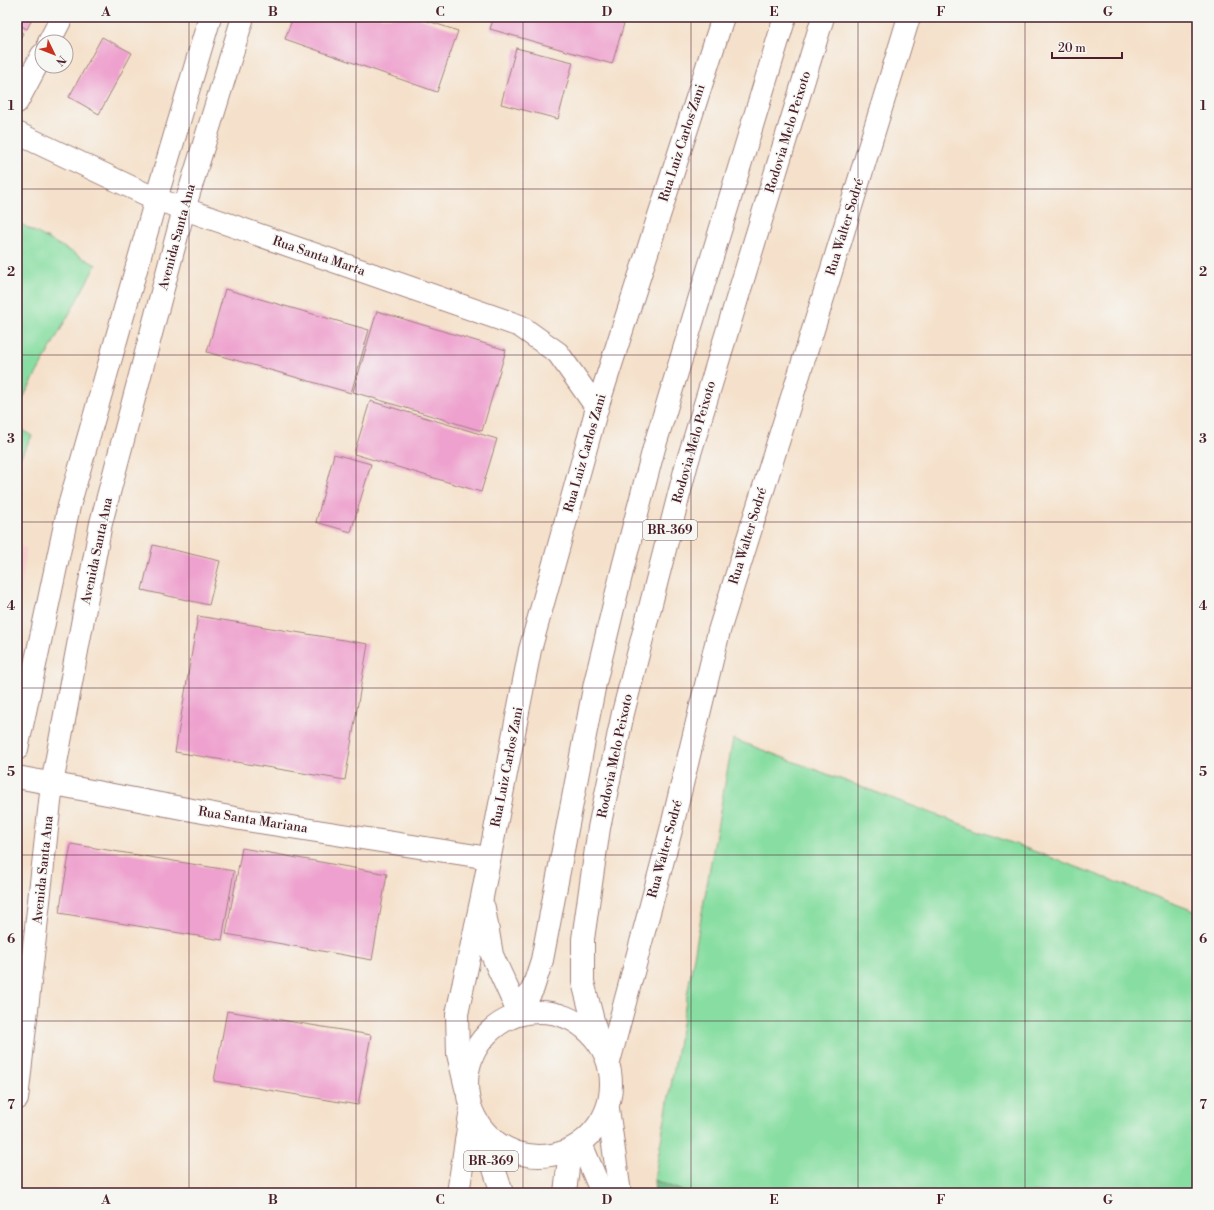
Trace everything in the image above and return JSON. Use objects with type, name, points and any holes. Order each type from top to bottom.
[{"type":"street","points":[[53,34],[62,17]]},
{"type":"street","points":[[17,749],[70,506],[156,198],[210,17]]},
{"type":"street","name":"Avenida Santa Ana","points":[[17,1099],[52,784],[101,524],[184,209],[243,17]]},
{"type":"street","name":"Rua Luiz Carlos Zani","points":[[458,1193],[469,1099],[458,1054],[457,1014],[482,897],[530,650],[597,408],[723,17]]},
{"type":"street","name":"BR-369","points":[[519,1014],[533,988],[542,960],[595,683],[654,448],[785,17]]},
{"type":"street","name":"Rodovia Melo Peixoto","points":[[598,1040],[583,982],[583,939],[599,828],[623,713],[687,463],[823,17]]},
{"type":"street","name":"Rua Walter Sodré","points":[[609,1062],[671,830],[719,631],[830,278],[908,17]]},
{"type":"street","points":[[17,102],[34,70]]},
{"type":"street","name":"Rua Santa Marta","points":[[17,133],[156,198],[184,209],[520,326],[558,353],[597,408]]},
{"type":"street","name":"Rua Santa Mariana","points":[[17,777],[240,819],[489,858]]},
{"type":"street","name":"Rua Luiz Carlos Zani","points":[[482,897],[492,955],[519,1014]]},
{"type":"street","points":[[541,1011],[562,1015],[582,1025],[598,1040],[609,1062],[613,1086],[608,1109],[597,1129],[576,1147],[555,1155],[538,1157],[522,1155],[506,1149],[492,1140],[481,1128],[469,1099],[469,1064],[480,1042],[497,1025],[519,1014],[541,1011]]},
{"type":"street","points":[[608,1109],[620,1193]]},
{"type":"street","name":"BR-369","points":[[481,1128],[502,1193]]},
{"type":"street","points":[[565,1193],[576,1147]]},
{"type":"street","points":[[576,1147],[602,1193]]},
{"type":"shaded area","points":[[17,544],[27,549],[17,617]]},
{"type":"green space","points":[[17,222],[96,265],[17,409]]},
{"type":"green space","points":[[17,427],[32,436],[17,463]]},
{"type":"green space","points":[[733,739],[1197,912],[1197,1193],[687,1193],[654,1180]]},
{"type":"green space","points":[[654,1180],[687,1193],[655,1193]]},
{"type":"building","points":[[17,17],[33,17],[27,29],[17,24]]},
{"type":"building","points":[[293,17],[416,17],[458,31],[437,92],[285,39]]},
{"type":"building","points":[[494,17],[626,17],[612,64],[490,29]]},
{"type":"building","points":[[17,29],[23,33],[17,45]]},
{"type":"building","points":[[102,37],[132,53],[99,114],[69,97]]},
{"type":"building","points":[[516,48],[573,62],[558,119],[501,104]]},
{"type":"building","points":[[225,289],[369,330],[351,393],[207,352]]},
{"type":"building","points":[[377,311],[506,350],[482,431],[353,392]]},
{"type":"building","points":[[370,401],[497,439],[481,492],[354,454]]},
{"type":"building","points":[[334,454],[371,464],[351,532],[316,522]]},
{"type":"building","points":[[153,545],[220,561],[209,605],[142,590]]},
{"type":"building","points":[[198,616],[368,644],[345,780],[175,752]]},
{"type":"building","points":[[71,844],[234,871],[222,940],[59,913]]},
{"type":"building","points":[[242,848],[387,874],[372,960],[226,934]]},
{"type":"building","points":[[227,1011],[371,1035],[358,1105],[214,1081]]}]
